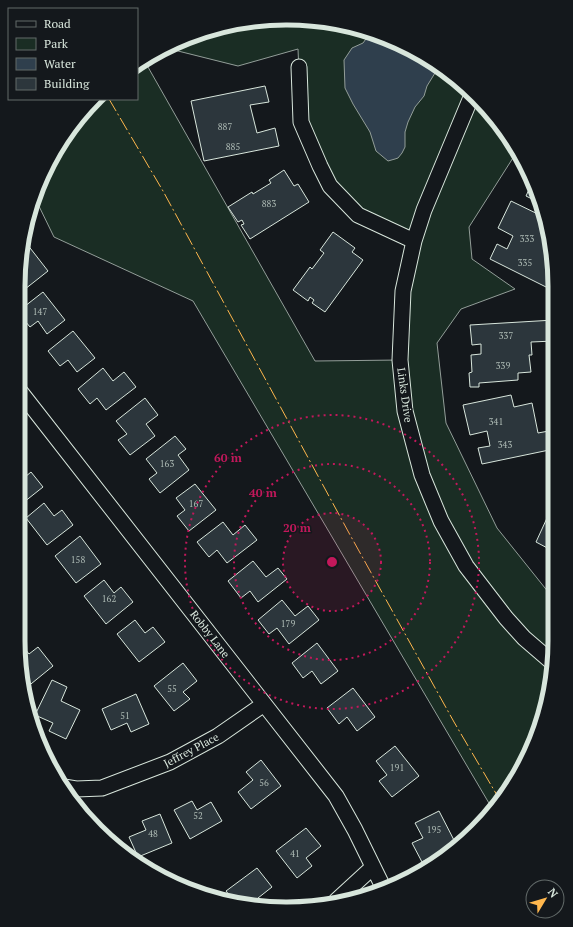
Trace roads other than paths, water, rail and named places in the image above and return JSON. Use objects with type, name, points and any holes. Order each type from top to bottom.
[{"type":"street","points":[[299,67],[301,122],[330,186],[358,214],[414,242]]},
{"type":"street","name":"Links Drive","points":[[470,101],[424,210],[414,242],[403,291],[400,360],[405,411],[422,475],[441,521],[466,566],[506,618],[524,638],[547,658]]},
{"type":"street","name":"Robby Lane","points":[[25,396],[336,796],[355,830],[382,884]]},
{"type":"street","name":"Jeffrey Place","points":[[70,788],[102,788],[170,762],[218,736],[264,704]]},
{"type":"street","points":[[341,896],[373,867]]},
{"type":"water","points":[[367,38],[387,45],[417,60],[435,71],[427,86],[424,96],[415,107],[408,122],[405,132],[405,147],[402,153],[398,158],[388,161],[376,151],[370,132],[345,88],[344,60],[352,48],[363,43]]}]
